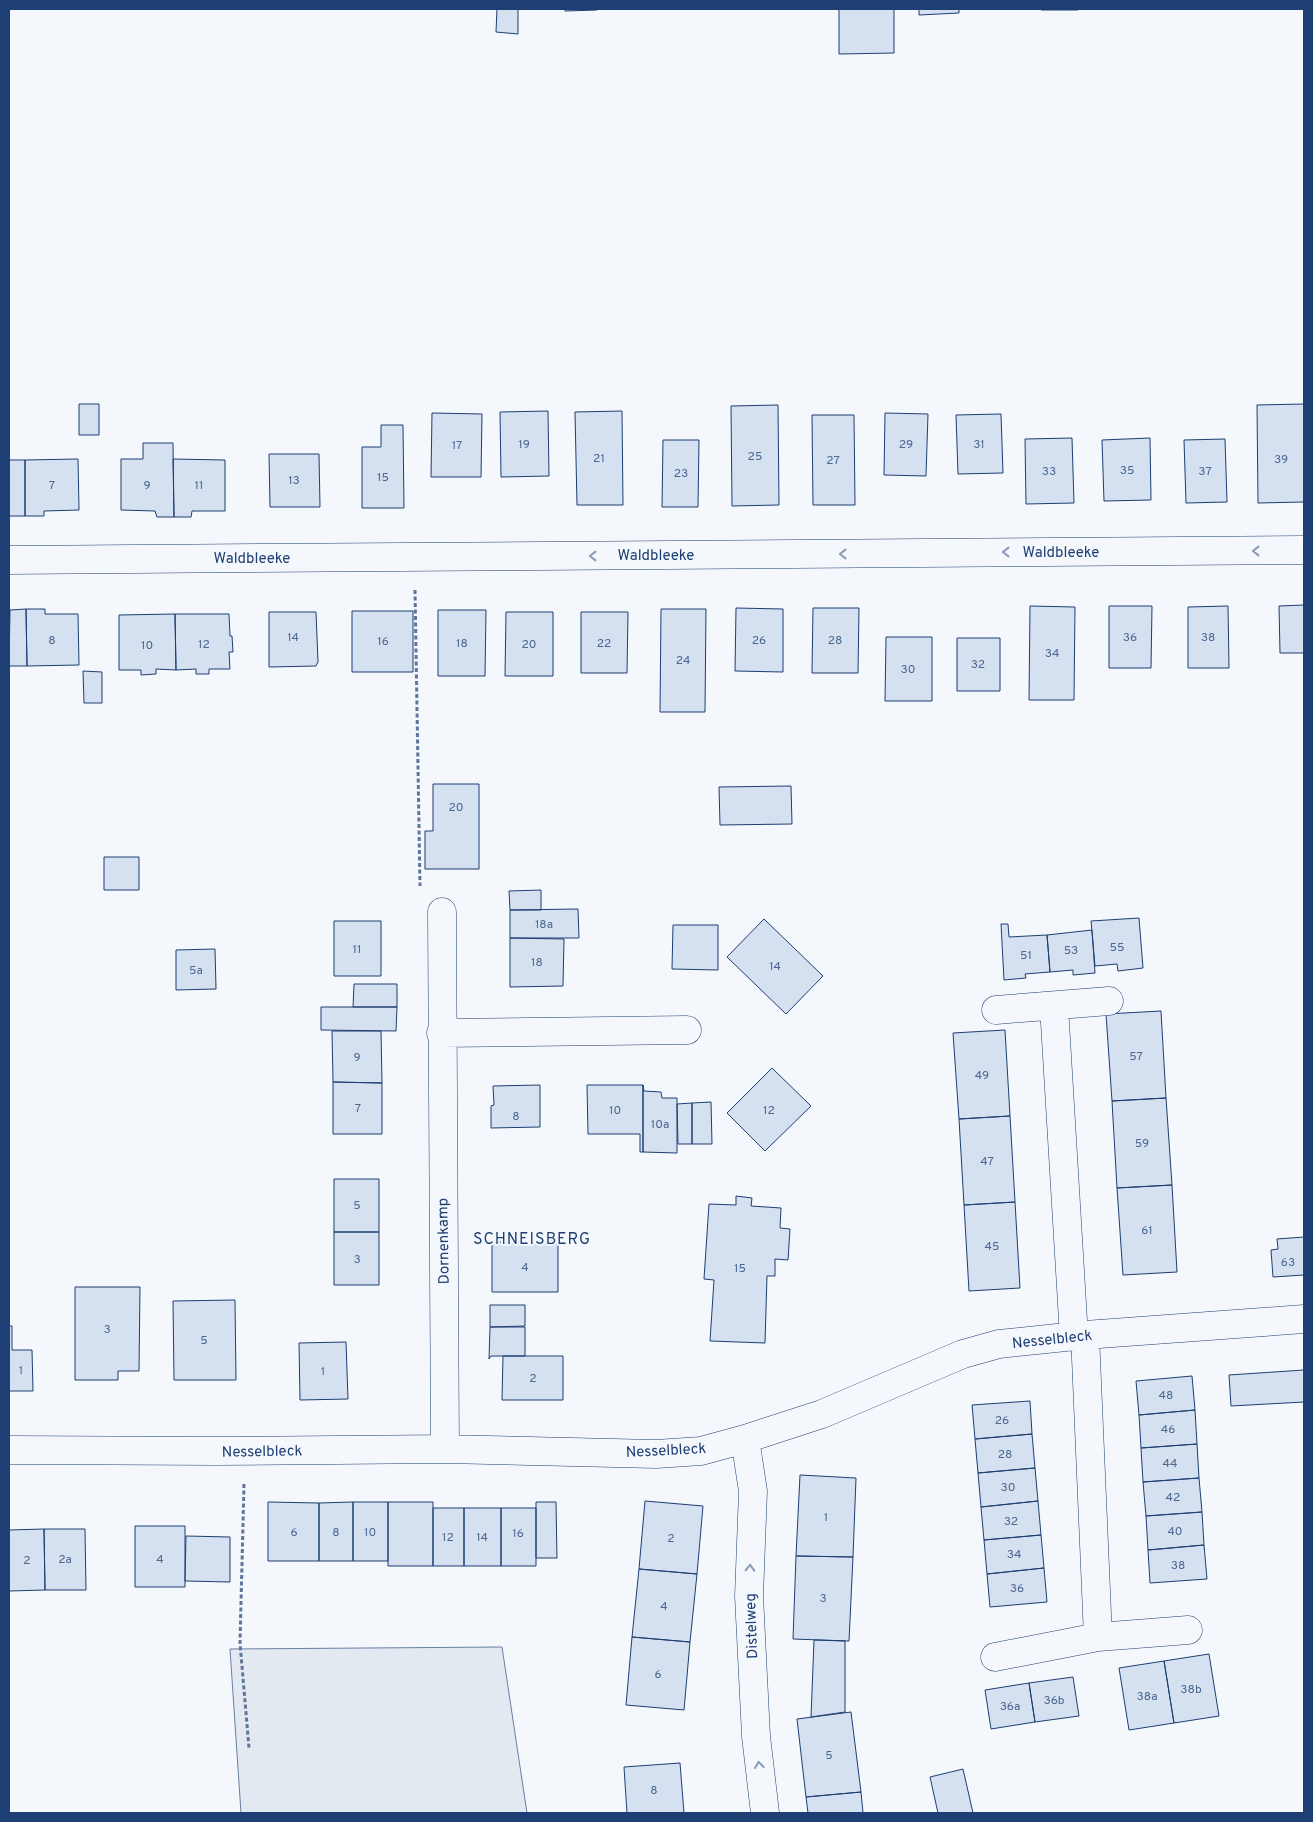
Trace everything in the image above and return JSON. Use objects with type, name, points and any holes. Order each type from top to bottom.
[{"type":"street","name":"Waldbleeke","points":[[9,560],[1304,550]]},
{"type":"street","name":"Dornenkamp","points":[[442,912],[445,1449]]},
{"type":"street","points":[[996,1010],[1109,1001]]},
{"type":"street","points":[[1054,1006],[1079,1336],[1098,1638]]},
{"type":"street","points":[[442,1033],[687,1030]]},
{"type":"street","name":"Nesselbleck","points":[[9,1450],[244,1451],[445,1449],[656,1454],[701,1451],[822,1414],[963,1354],[998,1344],[1304,1318]]},
{"type":"street","name":"Distelweg","points":[[745,1439],[754,1491],[749,1596],[756,1736],[765,1813]]},
{"type":"street","points":[[995,1657],[1098,1638],[1188,1630]]},
{"type":"path","points":[[414,557],[420,891],[442,912]]},
{"type":"path","points":[[244,1451],[240,1642],[249,1748]]},
{"type":"shaded area","points":[[502,1647],[527,1813],[241,1813],[230,1649]]},
{"type":"building","points":[[497,9],[518,9],[518,34],[496,32]]},
{"type":"building","points":[[565,9],[597,9],[597,10],[565,11]]},
{"type":"building","points":[[839,9],[894,9],[894,53],[839,54]]},
{"type":"building","points":[[919,9],[959,9],[959,13],[919,15]]},
{"type":"building","points":[[1078,9],[1078,10],[1041,10]]},
{"type":"building","points":[[79,404],[99,404],[99,435],[79,435]]},
{"type":"building","points":[[1304,404],[1304,502],[1258,503],[1257,405]]},
{"type":"building","points":[[778,405],[779,505],[732,506],[731,406]]},
{"type":"building","points":[[548,411],[549,476],[501,477],[500,412]]},
{"type":"building","points":[[622,411],[623,505],[577,505],[575,412]]},
{"type":"building","points":[[432,413],[482,414],[481,477],[431,477]]},
{"type":"building","points":[[885,413],[928,414],[926,476],[884,475]]},
{"type":"building","points":[[1001,414],[1003,473],[958,474],[956,415]]},
{"type":"building","points":[[812,415],[854,415],[855,505],[813,505]]},
{"type":"building","points":[[381,425],[403,425],[404,508],[362,508],[362,447],[381,447]]},
{"type":"building","points":[[1072,438],[1074,503],[1026,504],[1025,439]]},
{"type":"building","points":[[1150,438],[1151,500],[1104,501],[1102,440]]},
{"type":"building","points":[[1225,439],[1227,502],[1186,503],[1184,440]]},
{"type":"building","points":[[663,440],[699,440],[698,507],[662,507]]},
{"type":"building","points":[[143,443],[173,443],[174,517],[157,517],[155,511],[121,510],[121,459],[143,459]]},
{"type":"building","points":[[269,454],[319,454],[320,507],[270,507]]},
{"type":"building","points":[[78,459],[79,510],[44,511],[44,516],[25,516],[25,460]]},
{"type":"building","points":[[173,459],[225,460],[225,511],[192,511],[191,517],[174,517]]},
{"type":"building","points":[[9,460],[25,460],[25,516],[9,516]]},
{"type":"building","points":[[1304,605],[1304,653],[1280,653],[1279,606]]},
{"type":"building","points":[[1030,606],[1075,607],[1074,700],[1029,700]]},
{"type":"building","points":[[1109,606],[1152,606],[1151,668],[1109,668]]},
{"type":"building","points":[[1228,606],[1229,668],[1188,668],[1188,607]]},
{"type":"building","points":[[736,608],[783,609],[783,672],[735,671]]},
{"type":"building","points":[[813,608],[859,608],[858,673],[812,673]]},
{"type":"building","points":[[26,609],[27,666],[9,666],[10,610]]},
{"type":"building","points":[[26,609],[45,609],[45,614],[78,614],[79,665],[27,666]]},
{"type":"building","points":[[661,609],[706,609],[705,712],[660,712]]},
{"type":"building","points":[[438,610],[486,610],[485,676],[438,676]]},
{"type":"building","points":[[352,611],[413,611],[413,672],[352,672]]},
{"type":"building","points":[[269,612],[316,612],[318,662],[316,666],[269,667]]},
{"type":"building","points":[[506,612],[553,612],[553,676],[505,676]]},
{"type":"building","points":[[581,612],[628,612],[627,673],[581,673]]},
{"type":"building","points":[[175,614],[176,670],[156,669],[156,674],[141,675],[141,670],[119,670],[119,615]]},
{"type":"building","points":[[175,614],[229,614],[233,652],[229,652],[230,669],[209,669],[209,674],[196,674],[196,669],[176,670]]},
{"type":"building","points":[[886,637],[932,637],[932,701],[885,701]]},
{"type":"building","points":[[957,638],[1000,638],[1000,691],[957,691]]},
{"type":"building","points":[[83,671],[102,672],[102,703],[84,703]]},
{"type":"building","points":[[433,784],[479,784],[479,869],[425,869],[425,831],[433,831]]},
{"type":"building","points":[[791,786],[792,824],[720,825],[719,787]]},
{"type":"building","points":[[104,857],[139,857],[139,890],[104,890]]},
{"type":"building","points":[[541,890],[541,910],[510,910],[509,891]]},
{"type":"building","points":[[578,909],[579,938],[510,938],[510,910]]},
{"type":"building","points":[[1139,918],[1143,968],[1118,971],[1117,964],[1095,966],[1091,921]]},
{"type":"building","points":[[764,919],[823,976],[786,1014],[727,957]]},
{"type":"building","points":[[334,921],[381,921],[381,976],[334,976]]},
{"type":"building","points":[[1001,924],[1008,924],[1009,937],[1047,935],[1050,972],[1025,974],[1026,978],[1004,980]]},
{"type":"building","points":[[673,925],[718,925],[718,970],[672,969]]},
{"type":"building","points":[[1092,930],[1095,973],[1073,975],[1073,970],[1050,972],[1047,935]]},
{"type":"building","points":[[510,938],[564,939],[563,986],[510,987]]},
{"type":"building","points":[[215,949],[216,989],[176,990],[176,950]]},
{"type":"building","points":[[354,984],[397,984],[397,1007],[353,1007]]},
{"type":"building","points":[[321,1007],[397,1007],[396,1031],[321,1030]]},
{"type":"building","points":[[1161,1011],[1166,1098],[1112,1101],[1106,1014]]},
{"type":"building","points":[[1005,1030],[1010,1116],[959,1119],[953,1033]]},
{"type":"building","points":[[332,1031],[381,1031],[382,1083],[333,1082]]},
{"type":"building","points":[[772,1068],[811,1106],[765,1151],[727,1113]]},
{"type":"building","points":[[333,1082],[382,1083],[382,1134],[333,1134]]},
{"type":"building","points":[[540,1085],[540,1127],[491,1128],[491,1106],[494,1105],[493,1086]]},
{"type":"building","points":[[587,1085],[643,1085],[643,1152],[640,1152],[640,1134],[588,1134]]},
{"type":"building","points":[[643,1085],[644,1091],[661,1092],[662,1098],[677,1098],[677,1153],[643,1152]]},
{"type":"building","points":[[1166,1098],[1172,1185],[1117,1188],[1112,1101]]},
{"type":"building","points":[[711,1102],[712,1144],[692,1144],[692,1103]]},
{"type":"building","points":[[692,1103],[692,1144],[678,1144],[677,1104]]},
{"type":"building","points":[[1010,1116],[1015,1202],[964,1205],[959,1119]]},
{"type":"building","points":[[334,1179],[379,1179],[379,1232],[334,1232]]},
{"type":"building","points":[[1172,1185],[1177,1272],[1123,1275],[1117,1188]]},
{"type":"building","points":[[736,1196],[752,1198],[751,1206],[781,1208],[780,1228],[790,1229],[788,1260],[775,1259],[775,1276],[767,1276],[765,1343],[710,1341],[714,1280],[704,1279],[709,1204],[736,1205]]},
{"type":"building","points":[[1015,1202],[1020,1288],[969,1291],[964,1205]]},
{"type":"building","points":[[334,1232],[379,1232],[379,1285],[334,1285]]},
{"type":"building","points":[[1304,1237],[1304,1275],[1273,1277],[1271,1250],[1278,1249],[1277,1239]]},
{"type":"building","points":[[558,1241],[558,1292],[492,1292],[492,1242]]},
{"type":"building","points":[[75,1287],[140,1287],[139,1371],[118,1371],[118,1380],[75,1380]]},
{"type":"building","points":[[235,1300],[236,1380],[174,1380],[173,1301]]},
{"type":"building","points":[[490,1305],[525,1305],[525,1326],[490,1327]]},
{"type":"building","points":[[9,1326],[12,1326],[12,1350],[32,1350],[33,1391],[9,1391]]},
{"type":"building","points":[[490,1327],[525,1327],[525,1356],[491,1356],[489,1359]]},
{"type":"building","points":[[346,1342],[348,1399],[300,1400],[299,1343]]},
{"type":"building","points":[[503,1356],[563,1356],[563,1400],[502,1400]]},
{"type":"building","points":[[1304,1370],[1304,1402],[1231,1406],[1229,1375]]},
{"type":"building","points":[[1192,1376],[1195,1410],[1139,1415],[1136,1381]]},
{"type":"building","points":[[1030,1401],[1032,1434],[975,1439],[972,1405]]},
{"type":"building","points":[[1195,1410],[1197,1444],[1141,1448],[1139,1415]]},
{"type":"building","points":[[1032,1434],[1035,1468],[978,1473],[975,1439]]},
{"type":"building","points":[[1197,1444],[1199,1478],[1143,1482],[1141,1448]]},
{"type":"building","points":[[1035,1468],[1038,1501],[981,1507],[978,1473]]},
{"type":"building","points":[[800,1475],[856,1478],[853,1557],[796,1556]]},
{"type":"building","points":[[1199,1478],[1202,1512],[1146,1516],[1143,1482]]},
{"type":"building","points":[[645,1501],[703,1506],[697,1574],[639,1569]]},
{"type":"building","points":[[1038,1501],[1041,1535],[984,1540],[981,1507]]},
{"type":"building","points":[[268,1502],[319,1503],[319,1561],[268,1561]]},
{"type":"building","points":[[353,1502],[388,1502],[388,1561],[353,1561]]},
{"type":"building","points":[[353,1502],[353,1561],[319,1561],[319,1503]]},
{"type":"building","points":[[388,1502],[433,1502],[433,1566],[388,1566]]},
{"type":"building","points":[[536,1502],[556,1502],[557,1558],[536,1558]]},
{"type":"building","points":[[433,1508],[464,1508],[464,1566],[433,1566]]},
{"type":"building","points":[[464,1508],[501,1508],[501,1566],[464,1566]]},
{"type":"building","points":[[501,1508],[536,1508],[536,1566],[501,1566]]},
{"type":"building","points":[[1202,1512],[1204,1545],[1148,1550],[1146,1516]]},
{"type":"building","points":[[135,1526],[185,1526],[185,1587],[135,1587]]},
{"type":"building","points":[[44,1529],[85,1529],[86,1590],[45,1590]]},
{"type":"building","points":[[44,1529],[45,1590],[9,1591],[9,1530]]},
{"type":"building","points":[[1041,1535],[1044,1568],[987,1574],[984,1540]]},
{"type":"building","points":[[186,1536],[230,1537],[230,1582],[185,1581]]},
{"type":"building","points":[[1204,1545],[1207,1579],[1150,1583],[1148,1550]]},
{"type":"building","points":[[796,1556],[853,1557],[849,1641],[793,1639]]},
{"type":"building","points":[[1044,1568],[1047,1602],[990,1607],[987,1574]]},
{"type":"building","points":[[639,1569],[697,1574],[690,1642],[632,1637]]},
{"type":"building","points":[[632,1637],[690,1642],[684,1710],[626,1705]]},
{"type":"building","points":[[814,1640],[845,1641],[845,1712],[811,1717]]},
{"type":"building","points":[[1209,1654],[1219,1716],[1174,1723],[1164,1661]]},
{"type":"building","points":[[1164,1661],[1174,1723],[1129,1730],[1119,1668]]},
{"type":"building","points":[[1073,1677],[1079,1716],[1035,1722],[1029,1683]]},
{"type":"building","points":[[1029,1683],[1035,1722],[991,1729],[985,1690]]},
{"type":"building","points":[[851,1712],[861,1792],[806,1797],[797,1719]]},
{"type":"building","points":[[680,1763],[684,1813],[627,1813],[624,1767]]},
{"type":"building","points":[[963,1769],[973,1813],[938,1813],[930,1777]]},
{"type":"building","points":[[861,1792],[863,1813],[808,1813],[806,1797]]},
{"type":"district","name":"SCHNEISBERG","points":[[532,1238]]}]
